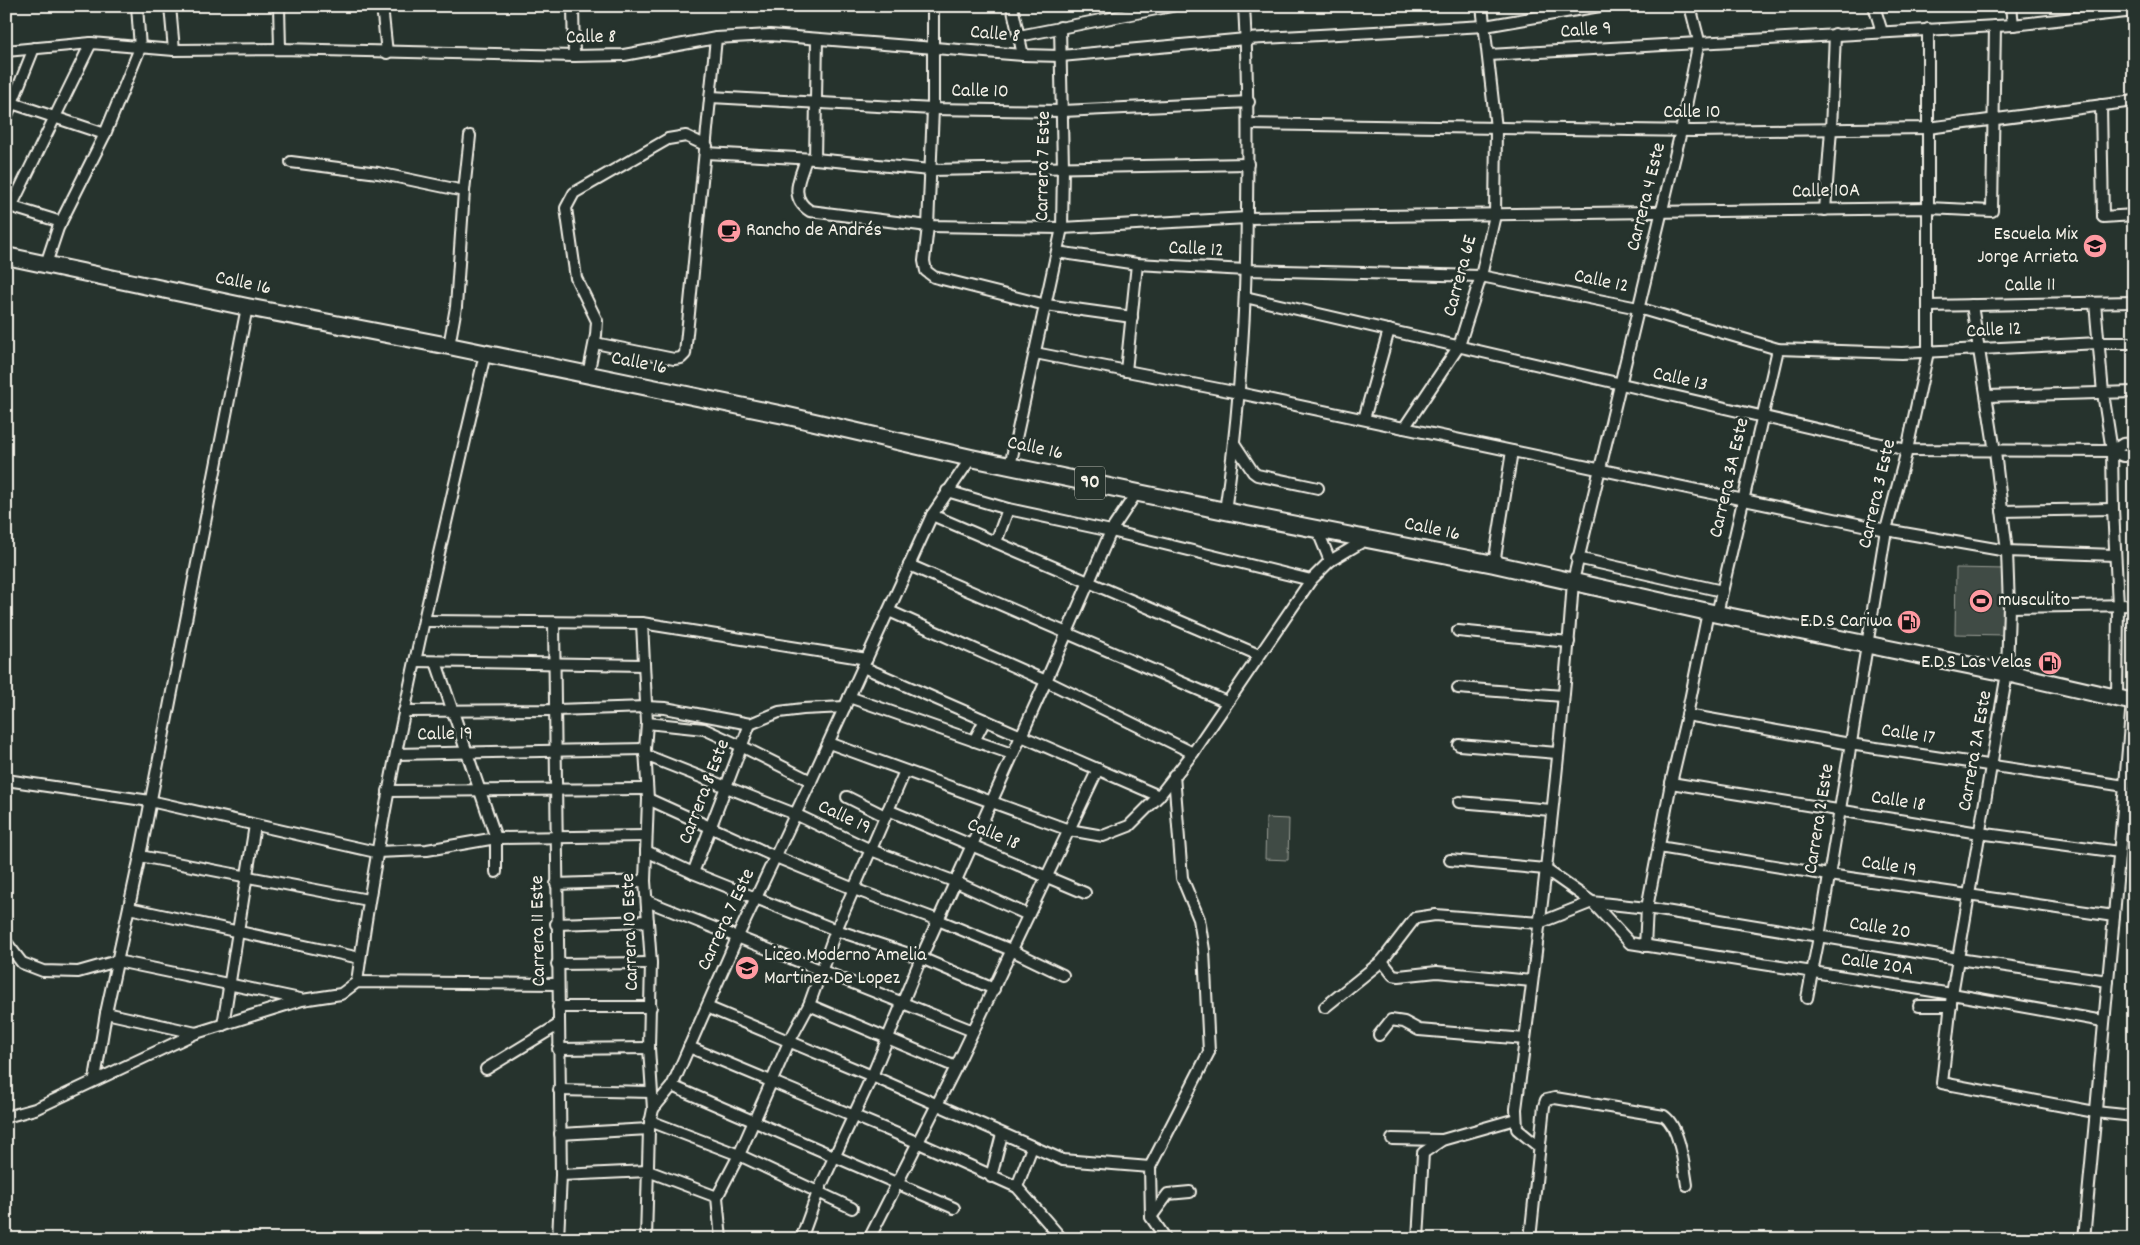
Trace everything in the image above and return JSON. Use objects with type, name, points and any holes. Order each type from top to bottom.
[{"type":"highway","name":"90","points":[[6,256],[46,264]]},
{"type":"highway","name":"Calle 16","points":[[46,264],[247,306],[450,339],[485,354],[590,368],[971,458],[1494,564],[1712,613],[2007,673],[2127,700]]},
{"type":"street","points":[[46,264],[59,225],[105,134],[140,48],[137,6]]},
{"type":"street","points":[[170,6],[174,50]]},
{"type":"street","points":[[279,6],[280,49]]},
{"type":"street","points":[[382,6],[386,53]]},
{"type":"street","points":[[573,6],[574,56]]},
{"type":"street","points":[[933,6],[933,109],[928,226],[924,261],[926,271],[934,277],[1046,305],[1132,317]]},
{"type":"street","points":[[1012,6],[1023,55]]},
{"type":"street","points":[[1019,36],[1172,6]]},
{"type":"street","points":[[1225,511],[1239,393],[1245,297],[1249,102],[1244,6]]},
{"type":"street","name":"Carrera 6E","points":[[1404,428],[1459,346],[1482,276],[1495,215],[1496,128],[1482,6]]},
{"type":"street","name":"Calle 8","points":[[6,51],[91,43],[174,50],[280,49],[386,53],[624,55],[716,38],[770,35],[1023,55],[1061,56],[1246,39],[1485,26],[1600,6]]},
{"type":"street","name":"Carrera 4 Este","points":[[1516,1119],[1545,869],[1569,642],[1573,581],[1681,131],[1699,41],[1690,6]]},
{"type":"street","points":[[1874,6],[1882,32]]},
{"type":"street","points":[[2011,6],[2013,25]]},
{"type":"street","name":"Calle 9","points":[[1489,55],[1699,41],[2013,25],[2134,11]]},
{"type":"street","points":[[1994,119],[1996,26]]},
{"type":"street","name":"Carrera 7 Este","points":[[1010,466],[1062,228],[1063,167],[1060,27]]},
{"type":"street","name":"Carrera 3 Este","points":[[1867,645],[1886,530],[1907,450],[1928,352],[1928,28]]},
{"type":"street","points":[[1825,210],[1835,34]]},
{"type":"street","points":[[594,346],[674,359],[682,358],[685,354],[716,38]]},
{"type":"street","name":"Calle 10A","points":[[817,39],[816,104],[810,159],[797,186],[798,199],[801,206],[810,211],[928,226],[1062,228],[1247,218],[1928,208],[1992,211],[1994,119]]},
{"type":"street","points":[[59,225],[8,206],[91,43]]},
{"type":"street","points":[[6,118],[10,102],[34,48]]},
{"type":"street","name":"Calle 10","points":[[711,97],[933,109],[1062,111],[1249,102]]},
{"type":"street","name":"Calle 10","points":[[1248,124],[1681,131],[1928,128],[2134,101]]},
{"type":"street","points":[[10,102],[105,134]]},
{"type":"street","points":[[2101,105],[2103,217],[2134,214]]},
{"type":"street","points":[[450,339],[454,319],[470,136]]},
{"type":"street","points":[[590,368],[596,316],[576,278],[566,208],[574,194],[668,139],[686,136],[706,150],[930,170],[1248,164]]},
{"type":"street","points":[[291,162],[378,173],[464,191]]},
{"type":"street","name":"Calle 12","points":[[1057,252],[1137,264],[1246,270],[1482,276],[1638,308],[1778,349],[1902,353],[2099,343],[2134,343]]},
{"type":"street","points":[[1126,370],[1137,264]]},
{"type":"street","name":"Calle 13","points":[[1245,297],[1907,450],[1995,452],[2112,451],[2123,456],[2134,456]]},
{"type":"street","name":"Calle 11","points":[[1928,306],[2134,302]]},
{"type":"street","points":[[2084,1239],[2125,786],[2127,700],[2114,554],[2112,451],[2103,393],[2095,303]]},
{"type":"street","name":"Carrera 2A Este","points":[[1972,305],[1995,452],[2007,551],[2009,607],[2007,673],[1952,994],[1942,1083],[2095,1112]]},
{"type":"street","points":[[95,1079],[106,1013],[140,856],[247,306]]},
{"type":"street","points":[[1364,419],[1389,330]]},
{"type":"street","name":"Carrera 3A Este","points":[[1645,946],[1644,936],[1647,908],[1671,783],[1712,613],[1722,591],[1778,349]]},
{"type":"street","points":[[1035,352],[1364,419],[1886,530],[2007,551],[2114,554]]},
{"type":"street","points":[[356,982],[376,852],[404,711],[485,354]]},
{"type":"street","points":[[1986,396],[2134,392]]},
{"type":"street","points":[[1234,443],[1257,475],[1318,488]]},
{"type":"street","name":"Calle 13","points":[[2112,451],[2123,444],[2134,443]]},
{"type":"street","points":[[1494,564],[1512,451]]},
{"type":"street","name":"Carrera 7 Este","points":[[653,1109],[672,1086],[737,938],[812,781],[932,515],[971,458]]},
{"type":"street","points":[[947,491],[1008,509],[1111,530],[1312,580]]},
{"type":"street","points":[[801,1239],[818,1192],[872,1076],[901,1003],[1046,681],[1111,530],[1137,492]]},
{"type":"street","points":[[996,542],[1008,509]]},
{"type":"street","points":[[2002,511],[2113,509]]},
{"type":"street","points":[[932,515],[1259,655]]},
{"type":"street","points":[[1317,528],[1330,561]]},
{"type":"street","points":[[829,743],[1069,830],[1103,836],[1129,826],[1159,796],[1193,753],[1312,580],[1330,561],[1368,538]]},
{"type":"street","points":[[1577,558],[1722,591]]},
{"type":"street","points":[[909,566],[1227,702]]},
{"type":"street","points":[[2009,607],[2134,605]]},
{"type":"street","points":[[889,611],[1046,681],[1193,753]]},
{"type":"street","points":[[424,621],[642,624],[865,663],[985,720],[1159,796]]},
{"type":"street","name":"Carrera 11 Este","points":[[554,622],[557,790],[556,924],[561,1175],[558,1239]]},
{"type":"street","name":"Carrera 10 Este","points":[[642,624],[647,723],[645,752],[647,794],[646,881],[651,962],[649,1048],[653,1109],[650,1125],[646,1239]]},
{"type":"street","points":[[1458,631],[1569,642]]},
{"type":"street","name":"Carrera 2 Este","points":[[1807,998],[1867,645]]},
{"type":"street","points":[[415,662],[643,665]]},
{"type":"street","points":[[436,662],[496,838],[496,872]]},
{"type":"street","points":[[1458,688],[1563,696]]},
{"type":"street","points":[[404,711],[556,710],[646,707],[665,708],[750,724],[779,712],[847,702],[1012,754]]},
{"type":"street","name":"Calle 17","points":[[1687,715],[1850,744],[2125,786]]},
{"type":"street","points":[[704,730],[706,717]]},
{"type":"street","points":[[974,741],[985,720]]},
{"type":"street","points":[[647,723],[704,730],[812,781]]},
{"type":"street","name":"Carrera 8 Este","points":[[694,872],[728,787],[750,724]]},
{"type":"street","points":[[1458,745],[1557,753]]},
{"type":"street","name":"Calle 19","points":[[396,754],[556,751],[645,752],[795,814],[871,850],[956,882],[1028,915]]},
{"type":"street","points":[[869,1239],[919,1143],[1098,769]]},
{"type":"street","points":[[721,1239],[717,1197],[739,1155],[789,1042],[809,1005],[836,930],[905,771]]},
{"type":"street","points":[[1166,1239],[1151,1217],[1150,1167],[1209,1052],[1204,950],[1199,919],[1182,878],[1174,775]]},
{"type":"street","points":[[6,780],[150,801],[376,852],[427,850],[496,838],[646,836]]},
{"type":"street","name":"Calle 18","points":[[1671,783],[1979,833],[2119,852]]},
{"type":"street","points":[[388,791],[557,790],[647,794],[776,857],[1011,950],[1064,976]]},
{"type":"street","name":"Calle 18","points":[[847,797],[972,846],[1084,893]]},
{"type":"street","points":[[1459,802],[1551,810]]},
{"type":"street","points":[[223,1025],[228,984],[248,876],[255,825]]},
{"type":"street","name":"Calle 19","points":[[1659,847],[1829,875],[2114,916]]},
{"type":"street","points":[[646,851],[836,930],[921,958],[994,988]]},
{"type":"street","points":[[140,856],[368,900]]},
{"type":"street","points":[[1450,860],[1545,869]]},
{"type":"street","name":"Calle 20A","points":[[1545,869],[1592,902],[1626,941],[1630,943],[1952,994],[2104,1021]]},
{"type":"street","points":[[556,884],[646,881]]},
{"type":"street","points":[[647,901],[973,1031]]},
{"type":"street","points":[[1325,1007],[1382,961],[1415,918],[1424,915],[1539,923],[1592,902]]},
{"type":"street","name":"Calle 20","points":[[1592,902],[1647,908],[1958,959],[2108,980]]},
{"type":"street","points":[[129,908],[360,958]]},
{"type":"street","points":[[556,924],[648,921]]},
{"type":"street","points":[[6,942],[22,963],[42,971],[78,972],[117,961],[302,1000]]},
{"type":"street","points":[[1382,961],[1393,975],[1399,976],[1437,972],[1532,981]]},
{"type":"street","points":[[557,964],[651,962]]},
{"type":"street","points":[[6,1117],[35,1108],[196,1034],[302,1000],[341,994],[356,982],[557,984]]},
{"type":"street","points":[[809,1005],[956,1067]]},
{"type":"street","points":[[1919,1006],[1951,1006]]},
{"type":"street","points":[[558,1008],[650,1007]]},
{"type":"street","points":[[707,1007],[872,1076],[1063,1160],[1150,1167]]},
{"type":"street","points":[[106,1013],[196,1034]]},
{"type":"street","points":[[1379,1035],[1390,1020],[1404,1022],[1419,1030],[1525,1039]]},
{"type":"street","points":[[486,1069],[558,1025]]},
{"type":"street","points":[[689,1046],[919,1143],[991,1177],[1017,1187],[1062,1239]]},
{"type":"street","points":[[558,1049],[649,1048]]},
{"type":"street","points":[[672,1086],[954,1208]]},
{"type":"street","points":[[559,1090],[651,1092]]},
{"type":"street","points":[[1530,1239],[1539,1147],[1546,1100],[1555,1098],[1664,1116],[1669,1119],[1681,1150],[1687,1185]]},
{"type":"street","points":[[2095,1112],[2134,1116]]},
{"type":"street","points":[[1392,1139],[1442,1140],[1516,1119],[1517,1128],[1539,1147]]},
{"type":"street","points":[[560,1134],[650,1125],[739,1155],[852,1208]]},
{"type":"street","points":[[991,1177],[1002,1134]]},
{"type":"street","points":[[1418,1239],[1424,1154],[1442,1140]]},
{"type":"street","points":[[1017,1187],[1032,1147]]},
{"type":"street","points":[[561,1175],[648,1171],[717,1197]]},
{"type":"street","points":[[1151,1217],[1168,1194],[1190,1192]]},
{"type":"shaded area","name":"musculito","points":[[1956,568],[2006,569],[2005,635],[1955,634]]},
{"type":"shaded area","points":[[1266,818],[1289,819],[1288,860],[1265,859]]},
{"type":"place","name":"Rancho de Andrés","points":[[729,231]]},
{"type":"place","name":"Escuela Mix Jorge Arrieta","points":[[2095,246]]},
{"type":"place","name":"musculito","points":[[1981,601]]},
{"type":"place","name":"E.D.S Cariwa","points":[[1909,622]]},
{"type":"place","name":"E.D.S Las Velas","points":[[2050,663]]},
{"type":"place","name":"Liceo Moderno Amelia Martinez De Lopez","points":[[747,968]]}]
